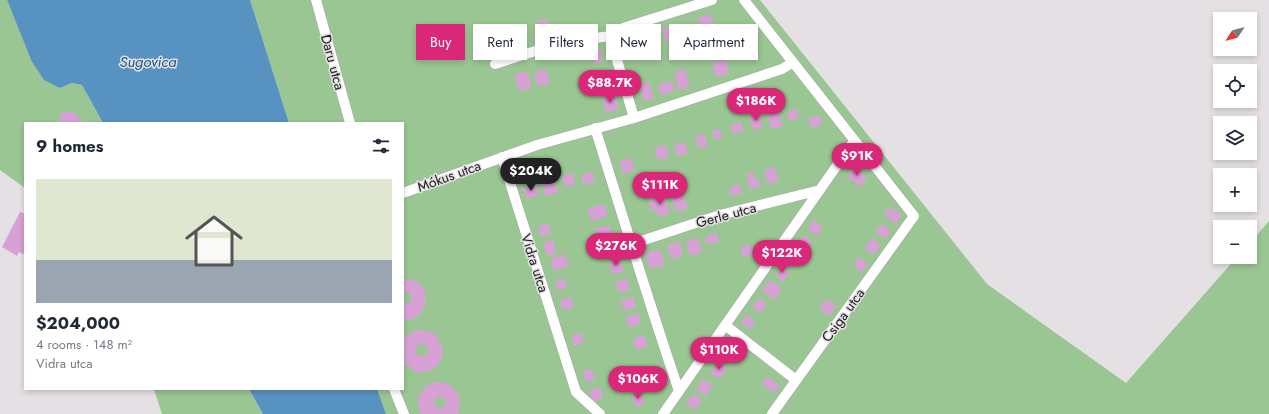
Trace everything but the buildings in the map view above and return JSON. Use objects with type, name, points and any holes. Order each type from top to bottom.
[{"type":"street","name":"Daru utca","points":[[316,0],[350,122]]},
{"type":"street","points":[[636,24],[712,0]]},
{"type":"street","points":[[663,414],[854,141],[744,0]]},
{"type":"street","points":[[495,64],[560,43],[606,37]]},
{"type":"street","points":[[617,60],[634,118]]},
{"type":"street","name":"Mókus utca","points":[[404,193],[502,157],[595,128],[634,118],[782,69],[792,63]]},
{"type":"street","points":[[595,128],[644,287],[679,391]]},
{"type":"street","name":"Csiga utca","points":[[772,414],[914,216],[854,141]]},
{"type":"street","name":"Vidra utca","points":[[502,157],[576,392],[600,414]]},
{"type":"street","name":"Gerle utca","points":[[632,244],[720,215],[820,190]]},
{"type":"street","points":[[725,325],[796,380]]},
{"type":"street","points":[[394,390],[404,414]]},
{"type":"green space","points":[[0,0],[7,0],[31,60],[60,88],[72,83],[82,85],[102,122],[24,122],[24,187],[0,170]]},
{"type":"green space","points":[[250,0],[760,0],[987,284],[1126,383],[1231,264],[1257,264],[1257,235],[1269,221],[1269,414],[386,414],[377,390],[404,390],[404,122],[289,122]]},
{"type":"green space","points":[[154,390],[250,390],[263,414],[162,414]]},
{"type":"water","name":"Sugovica","points":[[7,0],[250,0],[289,122],[102,122],[82,85],[72,83],[60,88],[44,80],[31,60]]},
{"type":"water","points":[[250,390],[377,390],[386,414],[263,414]]}]
